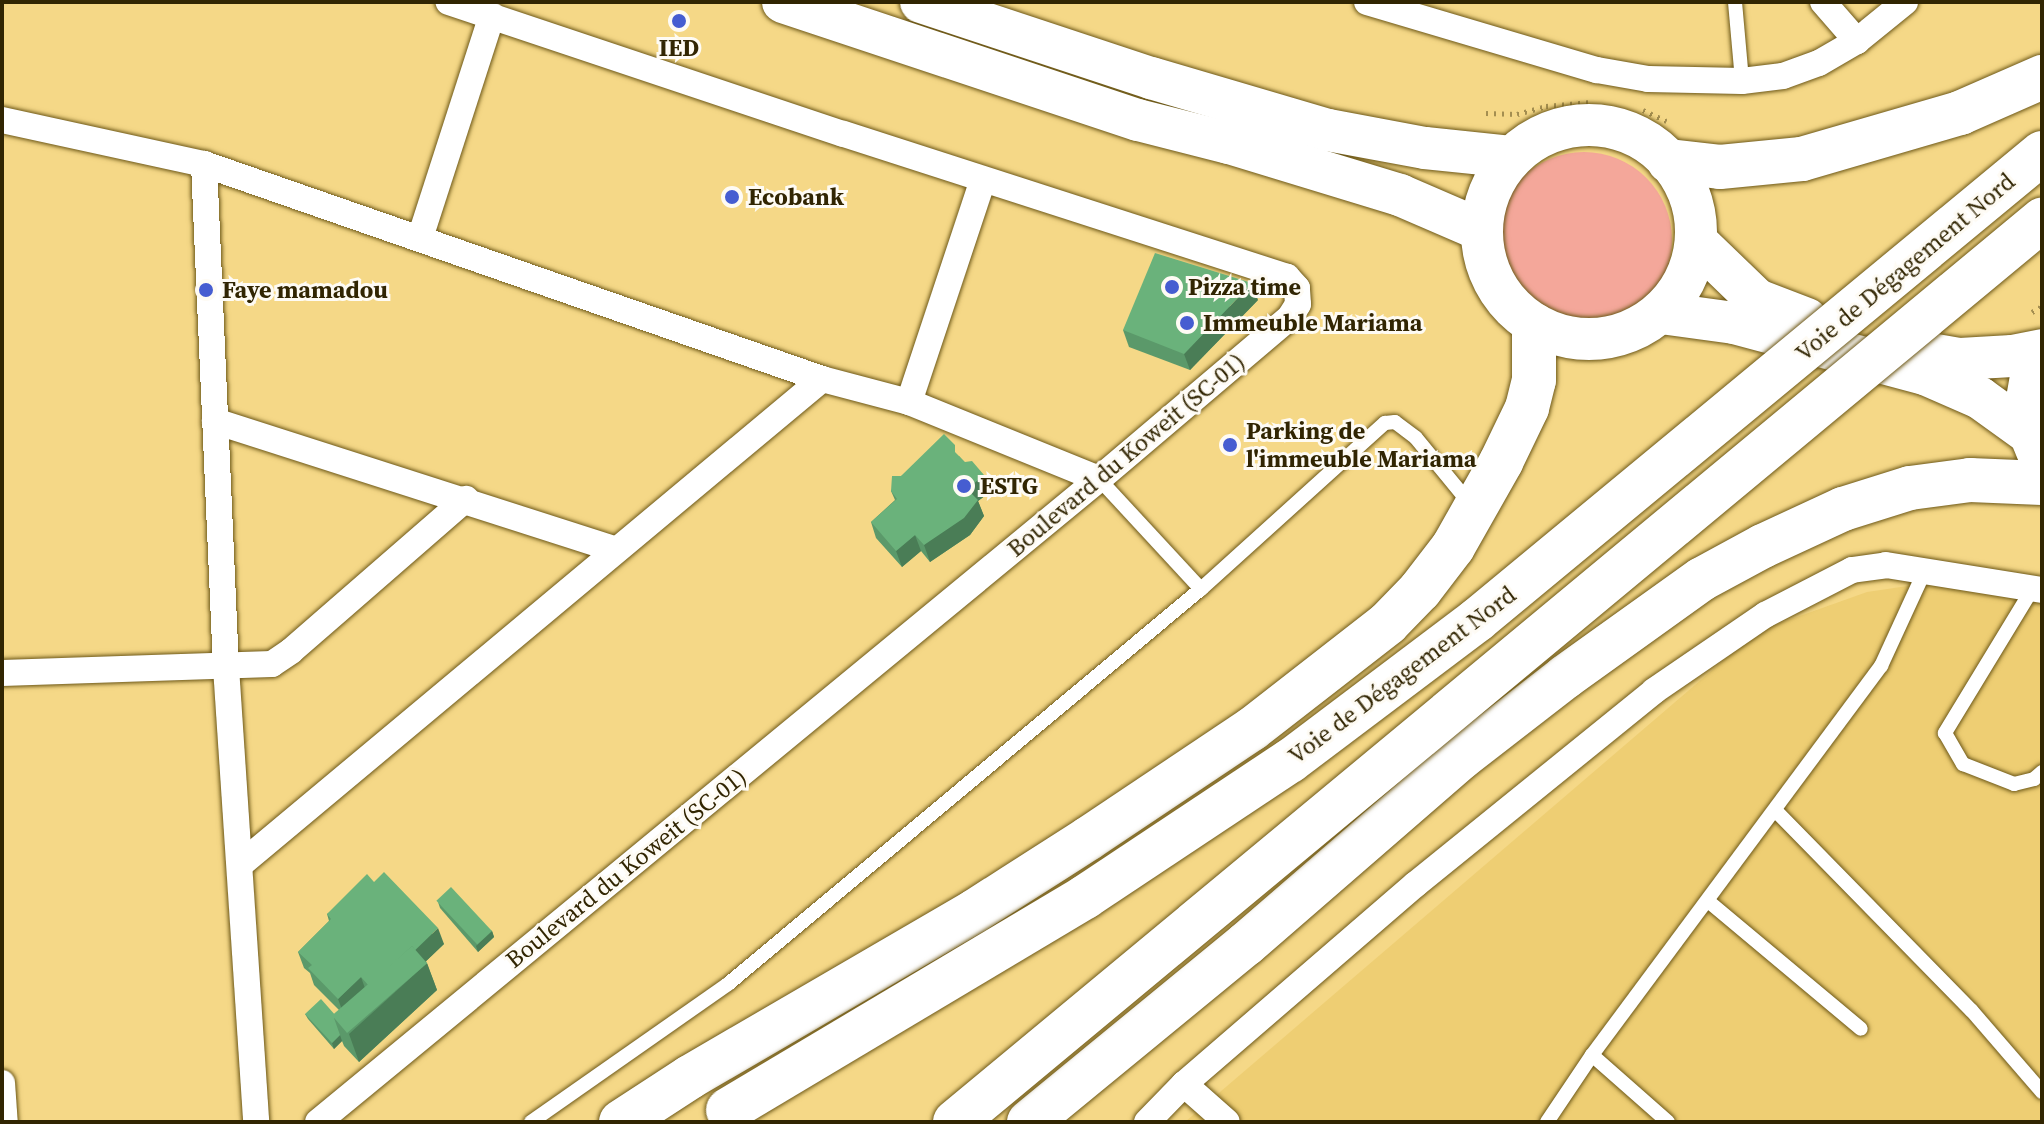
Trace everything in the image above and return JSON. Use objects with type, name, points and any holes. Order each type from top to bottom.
[{"type":"highway","points":[[1670,142],[1720,167],[1802,159],[1960,113],[2042,77]]},
{"type":"highway","name":"Voie de Dégagement Nord","points":[[718,1116],[1085,897],[1290,761],[1477,620],[2042,153]]},
{"type":"highway","name":"Voie de Dégagement Nord","points":[[955,1122],[2042,220]]},
{"type":"highway","points":[[621,1122],[690,1077],[975,911],[1252,729],[1388,623],[1420,590],[1475,511],[1527,408],[1534,380],[1534,325]]},
{"type":"highway","points":[[1029,1122],[1246,944],[1462,757],[1565,677],[1702,579],[1763,546],[1843,509],[1910,488],[1970,480],[2042,483]]},
{"type":"main road","points":[[783,2],[1138,120],[1229,143],[1400,195],[1481,230]]},
{"type":"main road","points":[[921,2],[1151,78],[1328,130],[1425,148],[1511,157]]},
{"type":"main road","points":[[1591,124],[1620,129],[1647,142],[1670,142],[1691,198],[1697,242],[1691,269],[1678,293],[1661,313],[1638,329],[1613,338],[1585,340],[1558,336],[1534,325],[1505,300],[1487,267],[1481,230],[1489,190],[1511,157],[1548,133],[1591,124]]},
{"type":"main road","points":[[1697,242],[1757,300],[1789,314],[1933,357],[1987,359],[2038,339]]},
{"type":"main road","points":[[1661,313],[1734,323],[1925,374],[1980,398],[2036,448]]},
{"type":"main road","points":[[2036,448],[2026,405],[2038,339]]},
{"type":"street","name":"Boulevard du Koweit (SC-01)","points":[[318,1122],[1099,479],[1290,317],[1298,304],[1297,288],[1287,277],[983,180],[449,2]]},
{"type":"street","points":[[1367,2],[1597,70],[1648,79],[1742,81],[1783,76],[1819,63],[1857,41],[1905,2]]},
{"type":"street","points":[[1823,2],[1857,41]]},
{"type":"street","points":[[420,238],[492,15]]},
{"type":"street","points":[[2,120],[204,164],[822,379],[909,402],[1099,479]]},
{"type":"street","points":[[204,164],[226,667],[256,1122]]},
{"type":"street","points":[[909,402],[983,180]]},
{"type":"street","points":[[241,864],[822,379]]},
{"type":"street","points":[[215,421],[466,499],[616,550]]},
{"type":"street","points":[[2,673],[261,667],[279,660],[466,499]]},
{"type":"street","points":[[1147,1122],[1184,1084],[1416,884],[1707,652],[1804,593],[1852,570],[1886,565],[2039,584]]},
{"type":"street","points":[[2,1083],[5,1122]]},
{"type":"street","points":[[1184,1084],[1227,1122]]},
{"type":"lane","points":[[1735,2],[1742,81]]},
{"type":"lane","points":[[531,1122],[728,984],[1201,589],[1385,423],[1395,422],[1416,438],[1475,511]]},
{"type":"lane","points":[[1099,479],[1201,589]]},
{"type":"lane","points":[[1547,1122],[1592,1055],[1881,666],[1926,568]]},
{"type":"lane","points":[[2039,584],[1945,733],[1963,764],[2014,784],[2034,779],[2042,772]]},
{"type":"lane","points":[[1775,810],[1972,1011],[2042,1092]]},
{"type":"lane","points":[[1708,901],[1861,1029]]},
{"type":"lane","points":[[1592,1055],[1668,1122]]},
{"type":"path","points":[[1484,113],[1517,114],[1546,106],[1605,102]]},
{"type":"path","points":[[1642,110],[1670,142]]},
{"type":"path","points":[[2038,339],[2042,306]]},
{"type":"shaded area","points":[[1584,152],[1618,159],[1646,178],[1665,206],[1672,240],[1665,274],[1646,302],[1618,321],[1584,328],[1550,321],[1522,302],[1503,274],[1496,240],[1503,206],[1522,178],[1550,159]]},
{"type":"shaded area","points":[[1948,580],[2042,589],[2042,1122],[1185,1122],[1758,631],[1867,592]]},
{"type":"building","name":"Immeuble Mariama","points":[[1155,253],[1252,283],[1184,354],[1123,330]]},
{"type":"building","points":[[944,434],[955,445],[955,452],[965,462],[972,461],[984,475],[967,489],[978,500],[964,518],[924,545],[915,535],[896,551],[871,522],[897,499],[891,491],[892,476],[901,476]]},
{"type":"building","points":[[384,872],[438,928],[415,950],[412,946],[369,986],[361,977],[338,999],[308,968],[312,965],[298,952],[331,919],[327,914],[367,874],[374,882]]},
{"type":"building","points":[[451,887],[492,931],[477,945],[436,901]]},
{"type":"building","points":[[412,946],[427,963],[347,1033],[332,1016]]},
{"type":"building","points":[[321,999],[336,1016],[340,1035],[332,1043],[305,1014]]},
{"type":"place","name":"IED","points":[[679,21]]},
{"type":"place","name":"Ecobank","points":[[732,197]]},
{"type":"place","name":"Pizza time","points":[[1172,287]]},
{"type":"place","name":"Faye mamadou","points":[[206,290]]},
{"type":"place","name":"Immeuble Mariama","points":[[1187,323]]},
{"type":"place","name":"Parking de l'immeuble Mariama","points":[[1230,445]]},
{"type":"place","name":"ESTG","points":[[964,486]]}]
